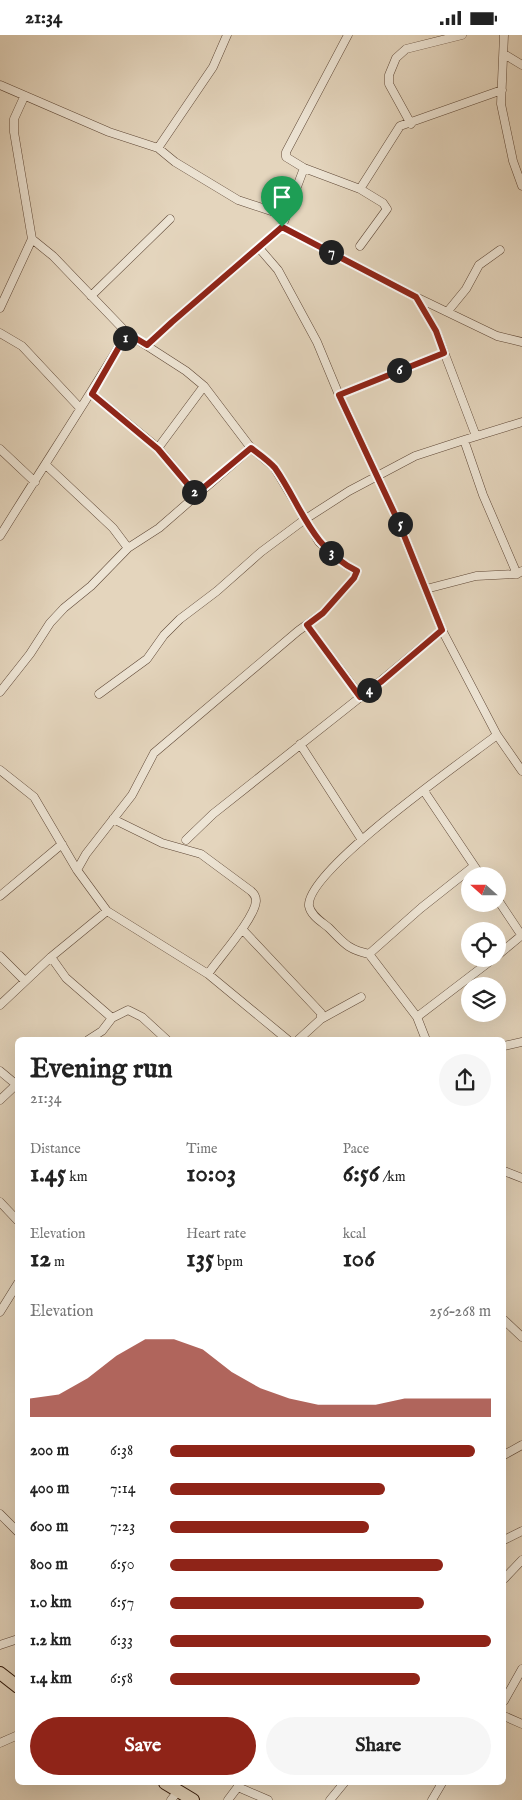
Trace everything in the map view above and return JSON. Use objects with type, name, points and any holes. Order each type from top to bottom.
[{"type":"highway","points":[[0,1673],[15,1685]]},
{"type":"highway","points":[[167,1785],[175,1796],[193,1800]]},
{"type":"street","points":[[158,148],[213,67],[227,35]]},
{"type":"street","points":[[348,35],[286,152],[286,157],[304,168],[360,189],[383,203],[387,209],[360,246]]},
{"type":"street","points":[[411,124],[389,84],[389,75],[396,59],[406,49],[458,35]]},
{"type":"street","points":[[504,35],[501,104],[513,161],[522,186]]},
{"type":"street","points":[[504,54],[522,65]]},
{"type":"street","points":[[0,85],[24,97],[109,132],[158,148],[174,162],[238,200],[286,216]]},
{"type":"street","points":[[360,189],[400,126],[411,124],[502,90]]},
{"type":"street","points":[[0,308],[2,295],[32,239],[14,132],[14,119],[24,97]]},
{"type":"street","points":[[147,345],[282,227],[304,168]]},
{"type":"street","points":[[91,297],[170,219]]},
{"type":"street","points":[[282,227],[416,297],[497,336],[522,342]]},
{"type":"street","points":[[32,239],[53,256],[127,333],[204,386],[251,448],[274,467],[304,520],[319,542],[346,565],[357,571],[354,578],[323,613],[154,753],[132,795],[77,870]]},
{"type":"street","points":[[259,248],[278,270],[296,300],[399,523],[442,630],[498,735],[522,771]]},
{"type":"street","points":[[448,311],[466,289],[479,265],[500,250]]},
{"type":"street","points":[[416,297],[436,331],[476,436]]},
{"type":"street","points":[[0,333],[22,346],[80,408]]},
{"type":"street","points":[[0,536],[80,408],[92,394],[127,333]]},
{"type":"street","points":[[339,395],[444,353]]},
{"type":"street","points":[[158,449],[204,386]]},
{"type":"street","points":[[92,394],[158,449],[196,494]]},
{"type":"street","points":[[99,694],[147,659],[164,635],[180,619],[217,591],[261,552],[332,501],[415,456],[522,422]]},
{"type":"street","points":[[426,589],[476,576],[520,573],[483,495],[464,440]]},
{"type":"street","points":[[0,692],[30,654],[50,623],[128,548],[159,528],[251,448]]},
{"type":"street","points":[[0,449],[35,482]]},
{"type":"street","points":[[46,465],[113,528],[128,548]]},
{"type":"street","points":[[307,625],[360,697]]},
{"type":"street","points":[[186,840],[213,814],[382,681],[442,630]]},
{"type":"street","points":[[425,1037],[417,1017],[369,954],[351,950],[313,915],[309,906],[311,895],[319,881],[342,856],[498,735]]},
{"type":"street","points":[[300,745],[362,840]]},
{"type":"street","points":[[1,772],[34,797],[77,870],[107,911],[208,974],[284,1037]]},
{"type":"street","points":[[369,954],[421,908],[474,866],[424,791]]},
{"type":"street","points":[[113,819],[162,843],[201,854],[251,891],[256,897],[256,904],[242,929],[208,974]]},
{"type":"street","points":[[0,895],[62,844]]},
{"type":"street","points":[[0,1005],[51,957],[107,911]]},
{"type":"street","points":[[506,912],[522,935],[506,948]]},
{"type":"street","points":[[242,929],[320,1013],[321,1019]]},
{"type":"street","points":[[0,957],[25,981]]},
{"type":"street","points":[[51,957],[66,978],[112,1018]]},
{"type":"street","points":[[417,1017],[483,967]]},
{"type":"street","points":[[301,1037],[321,1019],[361,997]]},
{"type":"street","points":[[93,1037],[102,1031],[112,1018],[128,1010],[142,1017],[164,1037]]},
{"type":"street","points":[[506,1046],[522,1042]]},
{"type":"street","points":[[0,1071],[15,1082]]},
{"type":"street","points":[[0,1100],[15,1086]]},
{"type":"street","points":[[506,1172],[522,1178]]},
{"type":"street","points":[[0,1202],[15,1218]]},
{"type":"street","points":[[0,1312],[15,1288]]},
{"type":"street","points":[[513,1328],[522,1337]]},
{"type":"street","points":[[506,1454],[522,1445]]},
{"type":"street","points":[[0,1514],[15,1529]]},
{"type":"street","points":[[506,1539],[522,1531]]},
{"type":"street","points":[[506,1577],[522,1560]]},
{"type":"street","points":[[0,1645],[15,1640]]},
{"type":"street","points":[[506,1697],[522,1669]]},
{"type":"street","points":[[506,1717],[522,1724]]},
{"type":"street","points":[[0,1743],[15,1736]]},
{"type":"street","points":[[228,1800],[240,1785],[268,1800]]},
{"type":"street","points":[[330,1800],[342,1785]]},
{"type":"street","points":[[432,1800],[441,1785]]},
{"type":"route","points":[[282,227],[416,297],[436,331],[444,353],[339,395],[399,523],[442,630],[382,681],[360,697],[307,625],[323,613],[354,578],[357,571],[346,565],[319,542],[304,520],[274,467],[251,448],[196,494],[158,449],[92,394],[127,333],[147,345],[282,227]]}]
